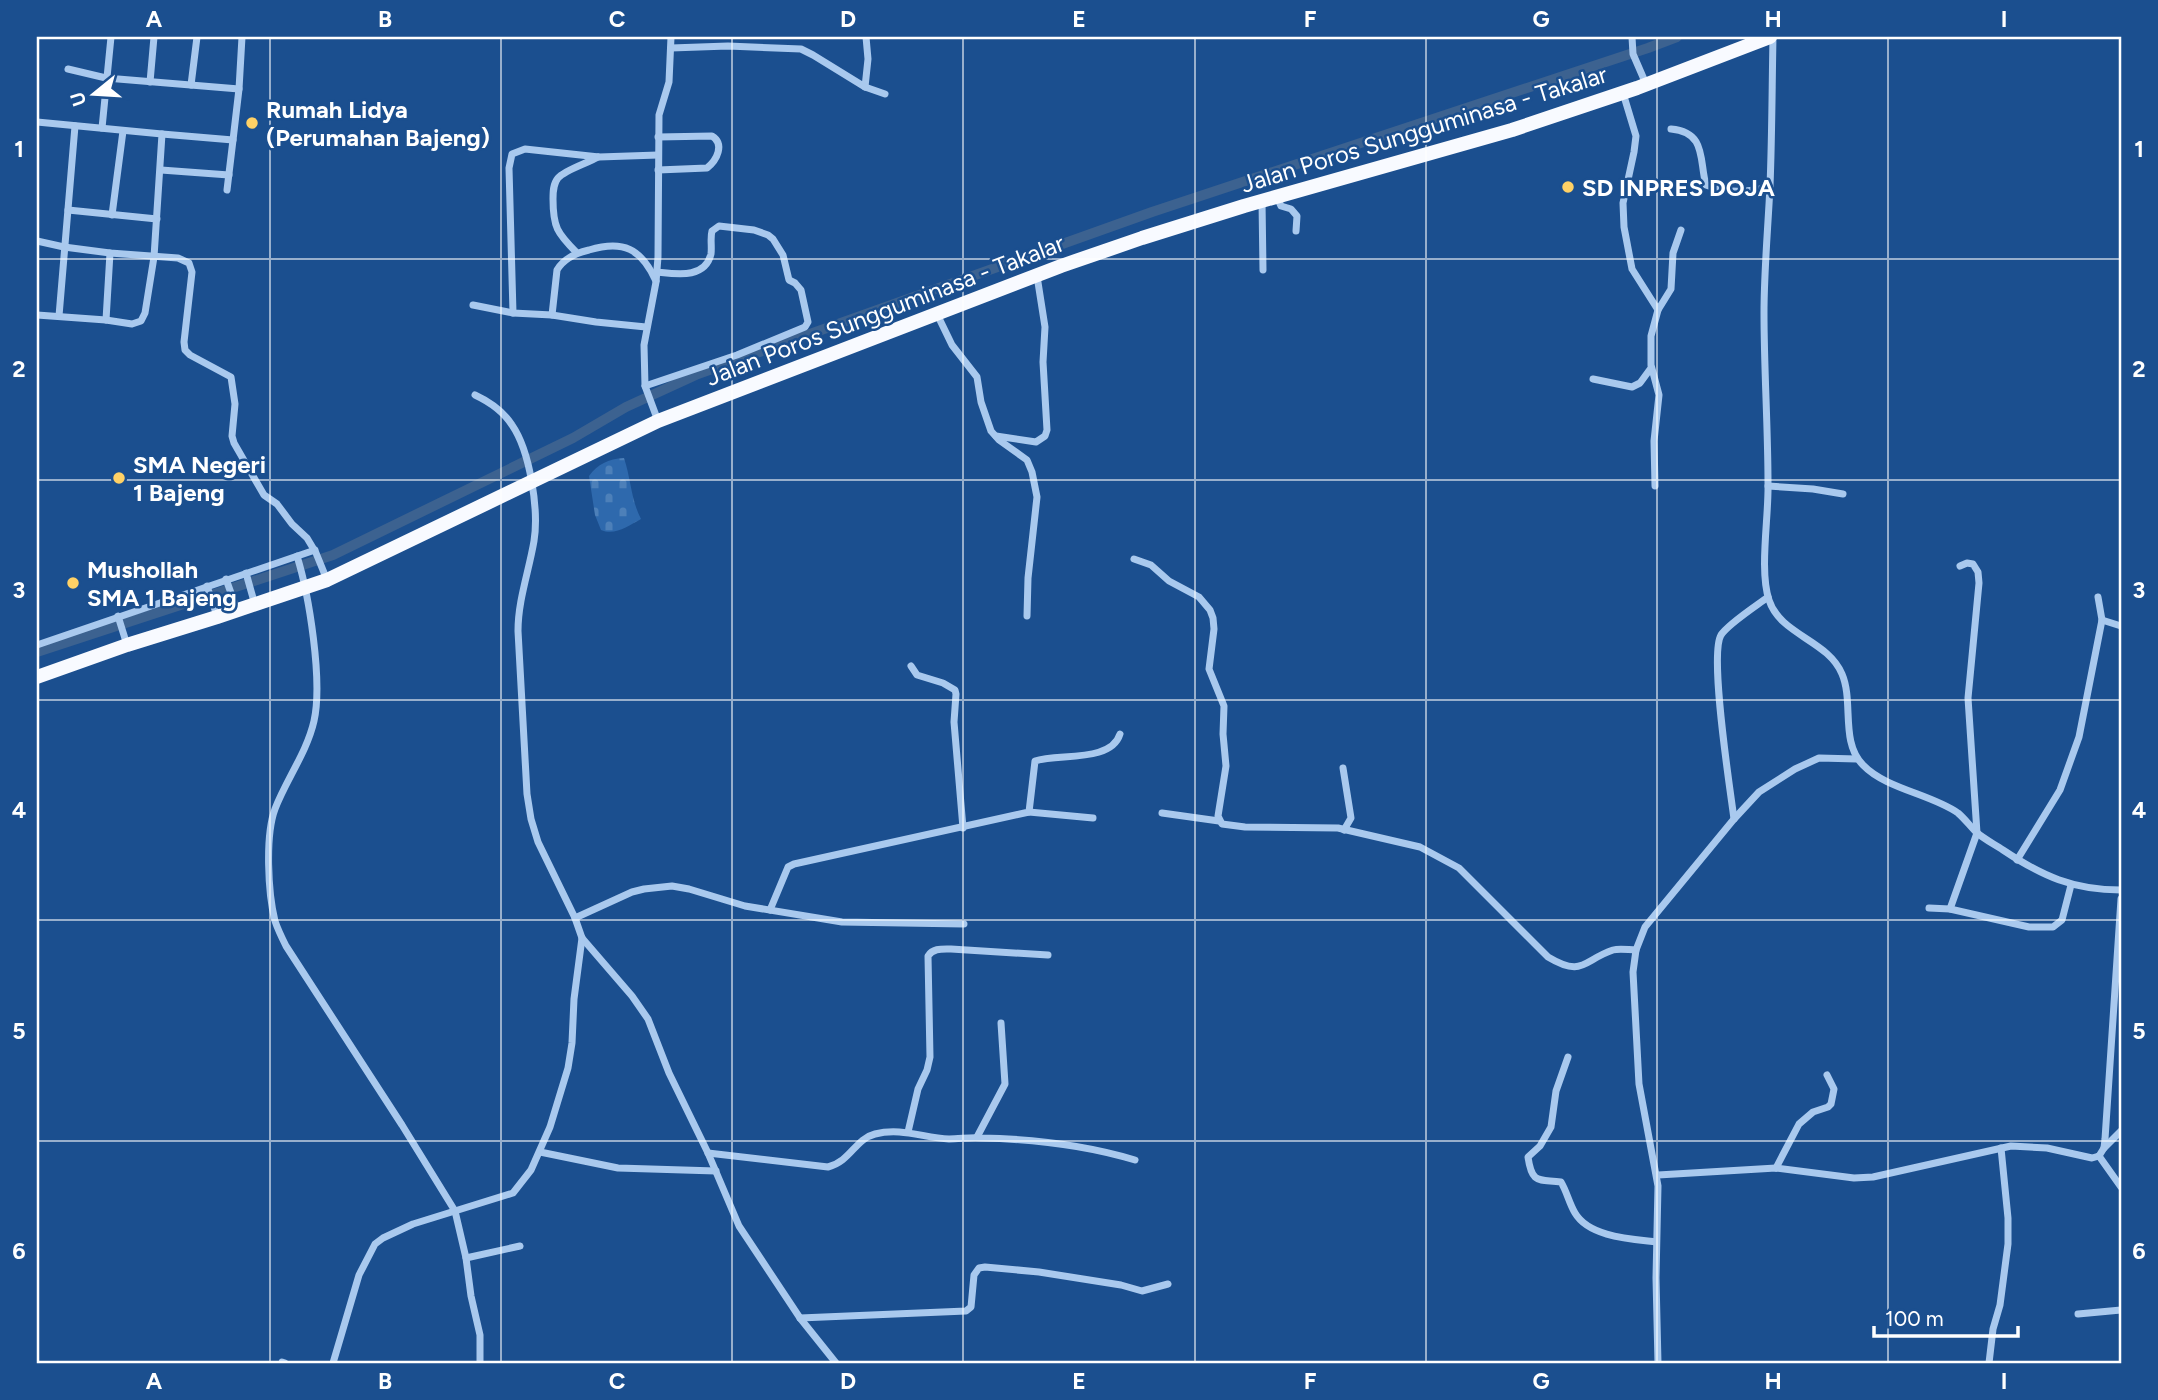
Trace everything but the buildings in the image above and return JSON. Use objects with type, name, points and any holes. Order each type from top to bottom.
[{"type":"highway","name":"Jalan Poros Sungguminasa - Takalar","points":[[37,677],[125,641],[325,576],[655,416],[1142,238],[1468,143],[1623,93],[1644,79],[1771,37]]},
{"type":"street","points":[[102,128],[111,37]]},
{"type":"street","points":[[150,82],[155,37]]},
{"type":"street","points":[[191,85],[197,37]]},
{"type":"street","points":[[227,190],[242,37]]},
{"type":"street","points":[[655,416],[646,389],[644,345],[657,272],[658,137],[660,108],[669,82],[671,37]]},
{"type":"street","points":[[865,87],[869,59],[866,37]]},
{"type":"street","points":[[1632,37],[1633,54],[1644,79]]},
{"type":"street","points":[[1771,37],[1770,187],[1764,311],[1769,486],[1765,580],[1768,597],[1776,615],[1819,646],[1842,672],[1850,733],[1857,759],[1865,767],[1959,814],[1978,833],[2038,872],[2071,885],[2121,890]]},
{"type":"street","points":[[671,48],[728,46],[801,49],[865,87],[885,94]]},
{"type":"street","points":[[68,69],[106,78],[239,89]]},
{"type":"street","points":[[1623,93],[1636,136],[1623,203],[1624,227],[1632,269],[1658,310]]},
{"type":"street","points":[[37,121],[233,140]]},
{"type":"street","points":[[59,316],[75,126]]},
{"type":"street","points":[[1671,129],[1690,135],[1699,147],[1706,185],[1731,192],[1770,187]]},
{"type":"street","points":[[112,215],[123,131]]},
{"type":"street","points":[[37,315],[132,324],[141,321],[145,313],[154,257],[162,134]]},
{"type":"street","points":[[658,137],[712,136],[717,139],[719,146],[717,157],[707,168],[658,170]]},
{"type":"street","points":[[513,313],[509,168],[512,154],[525,149],[598,157],[658,155]]},
{"type":"street","points":[[577,253],[556,229],[553,219],[553,188],[556,179],[563,174],[598,157]]},
{"type":"street","points":[[161,170],[229,175]]},
{"type":"street","points":[[1263,270],[1270,199],[1291,209],[1297,216],[1296,231]]},
{"type":"street","points":[[68,209],[157,219]]},
{"type":"street","points":[[646,389],[805,327],[808,322],[801,290],[788,278],[780,248],[768,235],[754,230],[719,226],[712,231],[711,253],[704,267],[689,274],[657,272]]},
{"type":"street","points":[[1655,486],[1654,441],[1659,395],[1651,368],[1651,336],[1658,310],[1671,289],[1673,253],[1681,230]]},
{"type":"street","points":[[37,241],[110,253],[178,258],[191,266],[184,347],[190,355],[231,377],[235,400],[232,436],[234,443],[264,495],[277,505],[307,538],[325,576]]},
{"type":"street","points":[[552,315],[557,270],[565,260],[577,253],[606,245],[626,247],[648,265],[656,282]]},
{"type":"street","points":[[106,320],[110,253]]},
{"type":"street","points":[[995,436],[1036,442],[1045,436],[1047,430],[1043,362],[1045,327],[1037,276]]},
{"type":"street","points":[[473,305],[513,313],[646,327]]},
{"type":"street","points":[[937,314],[952,345],[977,377],[987,422],[995,436],[1027,460],[1035,483],[1037,497],[1028,578],[1027,616]]},
{"type":"street","points":[[1593,379],[1632,387],[1640,383],[1651,368]]},
{"type":"street","points":[[475,395],[503,413],[514,427],[531,477],[536,530],[518,618],[527,794],[538,842],[582,938],[632,996],[648,1019],[669,1073],[708,1153],[739,1226],[800,1318],[836,1363]]},
{"type":"street","points":[[1769,486],[1843,494]]},
{"type":"street","points":[[37,645],[298,559],[315,551]]},
{"type":"street","points":[[298,559],[314,652],[316,709],[312,728],[275,808],[269,828],[272,906],[276,924],[286,946],[455,1211],[467,1258],[471,1296],[480,1335],[480,1363]]},
{"type":"street","points":[[1134,559],[1151,565],[1169,581],[1199,597],[1213,618],[1209,669],[1224,706],[1226,765],[1218,812],[1219,821]]},
{"type":"street","points":[[1950,909],[1978,833],[1968,698],[1979,583],[1978,572],[1973,564],[1960,566]]},
{"type":"street","points":[[246,574],[253,598]]},
{"type":"street","points":[[227,581],[235,605]]},
{"type":"street","points":[[208,588],[216,612]]},
{"type":"street","points":[[1734,819],[1717,646],[1722,633],[1768,597]]},
{"type":"street","points":[[2017,860],[2060,790],[2072,760],[2102,620],[2098,597]]},
{"type":"street","points":[[119,617],[125,641]]},
{"type":"street","points":[[2102,620],[2121,626]]},
{"type":"street","points":[[911,666],[917,675],[943,683],[955,690],[954,722],[963,828]]},
{"type":"street","points":[[1028,812],[1036,760],[1076,757],[1105,750],[1115,743],[1120,734]]},
{"type":"street","points":[[1658,1363],[1658,1175],[1639,1084],[1633,972],[1636,950],[1645,927],[1759,792],[1795,769],[1819,758],[1857,759]]},
{"type":"street","points":[[1343,768],[1351,818],[1344,830]]},
{"type":"street","points":[[771,910],[788,867],[794,864],[1028,812],[1093,818]]},
{"type":"street","points":[[1162,813],[1245,827],[1344,830],[1420,847],[1459,868],[1548,957],[1559,963],[1580,966],[1612,951],[1636,950]]},
{"type":"street","points":[[1929,908],[1950,909],[2029,927],[2053,927],[2062,920],[2071,885]]},
{"type":"street","points":[[575,918],[632,892],[672,887],[689,889],[745,906],[856,923],[964,924]]},
{"type":"street","points":[[2104,1148],[2121,899]]},
{"type":"street","points":[[333,1363],[359,1275],[375,1244],[413,1224],[513,1193],[531,1170],[550,1127],[568,1068],[582,938]]},
{"type":"street","points":[[908,1132],[918,1089],[930,1057],[928,956],[939,949],[1048,956]]},
{"type":"street","points":[[977,1137],[1005,1084],[1001,1023]]},
{"type":"street","points":[[1568,1057],[1558,1083],[1551,1127],[1540,1146],[1528,1157],[1533,1176],[1539,1181],[1561,1182],[1576,1215],[1594,1229],[1610,1236],[1656,1242]]},
{"type":"street","points":[[1776,1168],[1799,1124],[1813,1112],[1831,1104],[1834,1089],[1827,1076]]},
{"type":"street","points":[[1658,1175],[1776,1168],[1854,1178],[1873,1177],[2001,1148],[2034,1146],[2092,1158],[2099,1156],[2121,1131]]},
{"type":"street","points":[[708,1153],[828,1167],[845,1160],[864,1138],[873,1134],[908,1132],[945,1139],[977,1137],[1037,1141],[1102,1150],[1135,1160]]},
{"type":"street","points":[[1989,1363],[2008,1244],[2001,1148]]},
{"type":"street","points":[[540,1152],[618,1168],[716,1171]]},
{"type":"street","points":[[2099,1156],[2121,1187]]},
{"type":"street","points":[[467,1258],[520,1246]]},
{"type":"street","points":[[800,1318],[966,1311],[971,1307],[974,1275],[979,1268],[985,1267],[1053,1274],[1142,1291],[1168,1284]]},
{"type":"street","points":[[2078,1314],[2121,1310]]},
{"type":"green space","points":[[624,458],[641,519],[621,529],[606,532],[601,530],[595,515],[589,476],[604,463]]},
{"type":"waterway","points":[[37,652],[333,555],[573,438],[626,407],[698,374],[1152,212],[1677,37]]},
{"type":"place","name":"Rumah Lidya (Perumahan Bajeng)","points":[[252,123]]},
{"type":"place","name":"SD INPRES DOJA","points":[[1568,187]]},
{"type":"place","name":"SMA Negeri 1 Bajeng","points":[[119,478]]},
{"type":"place","name":"Mushollah SMA 1 Bajeng","points":[[73,583]]}]
